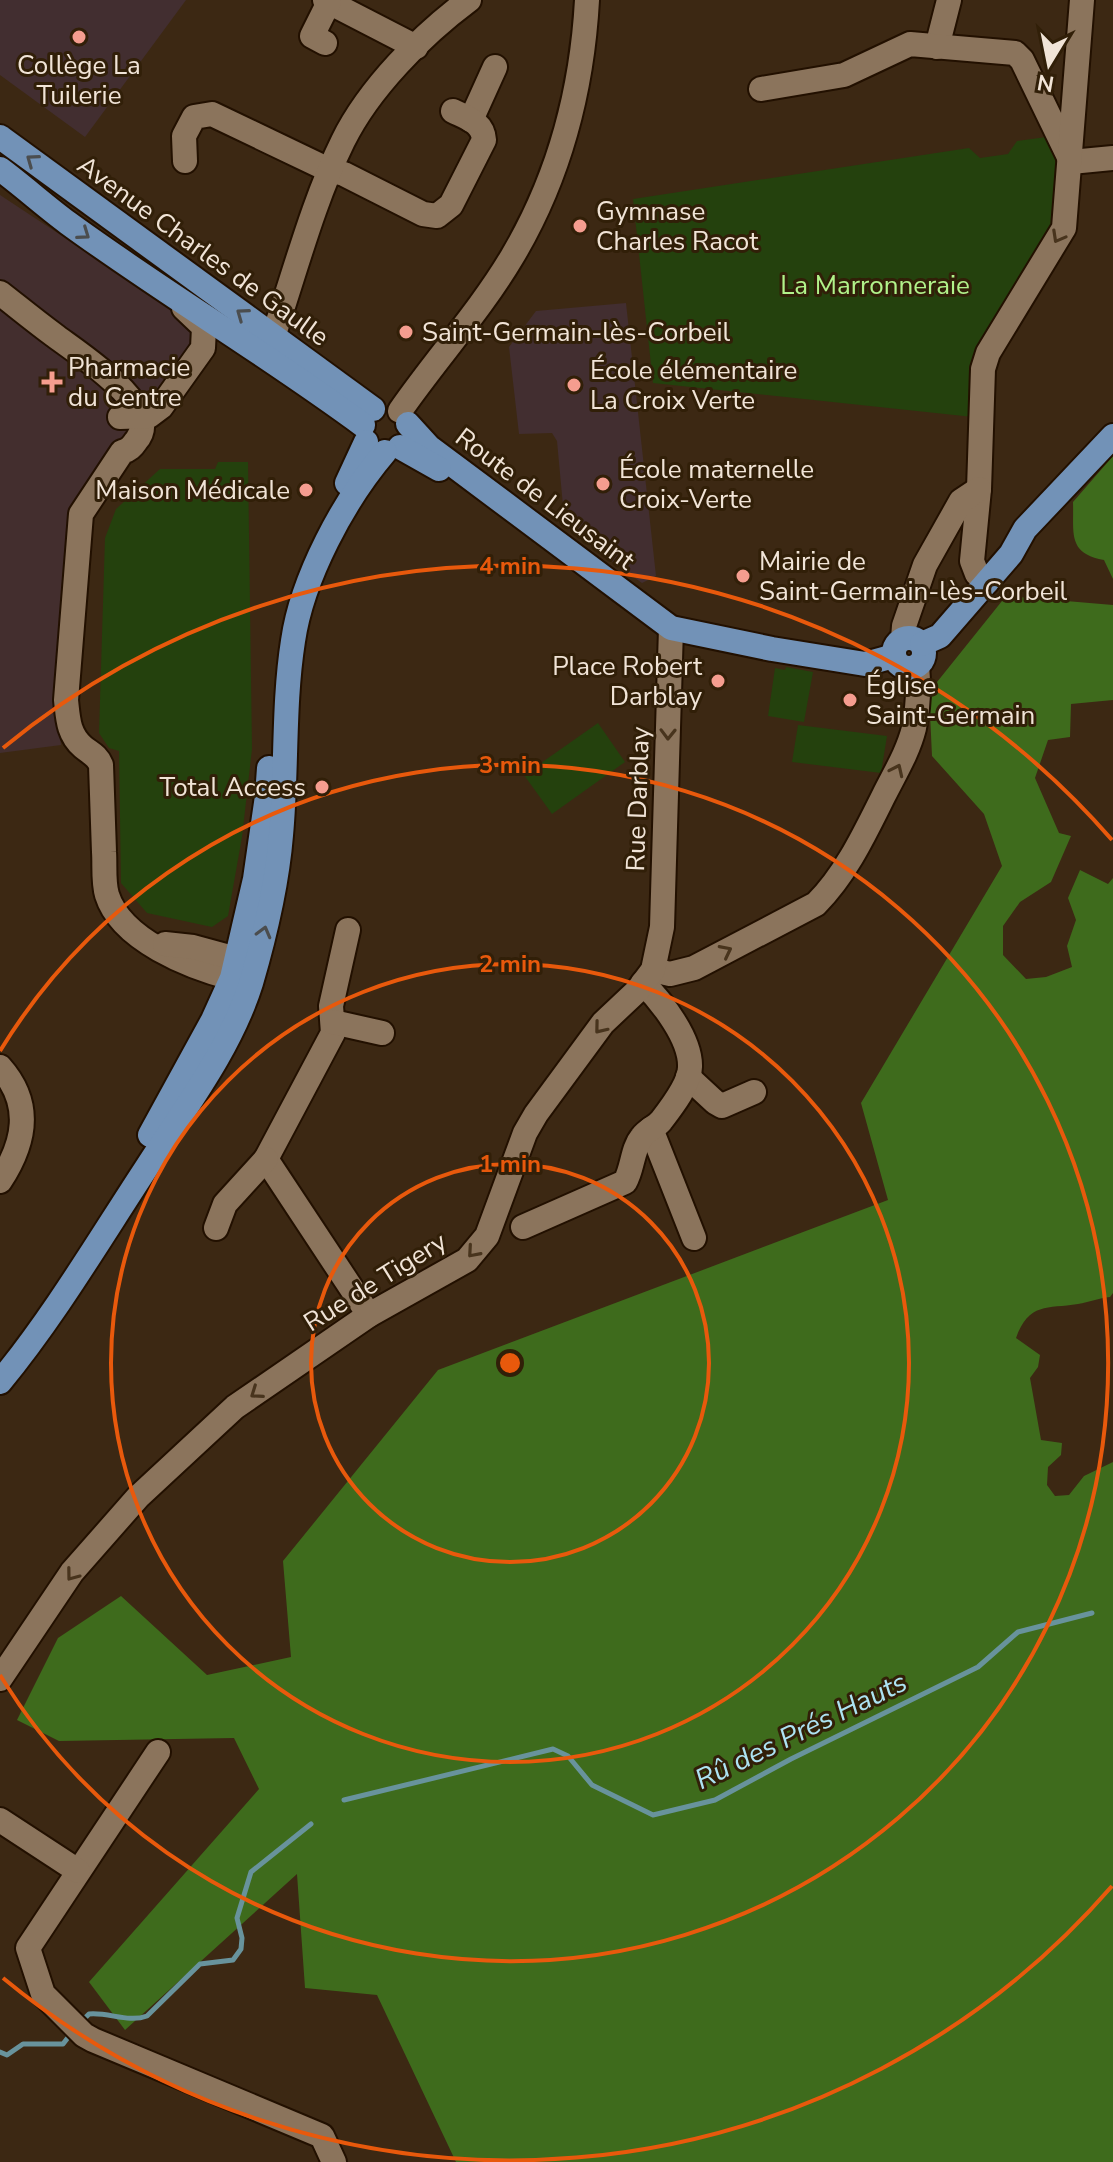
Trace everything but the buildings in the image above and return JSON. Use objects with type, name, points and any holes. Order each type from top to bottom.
[{"type":"main road","name":"Avenue Charles de Gaulle","points":[[0,137],[273,337],[377,435]]},
{"type":"main road","name":"Avenue Charles de Gaulle","points":[[0,169],[64,221],[261,352],[377,435]]},
{"type":"main road","points":[[0,1360],[32,1320],[153,1130],[239,968],[267,924],[281,838],[287,683],[293,637],[305,594],[324,549],[367,473],[377,435],[387,406],[404,417],[407,437],[377,435]]},
{"type":"main road","name":"Route de Lieusaint","points":[[404,417],[429,447],[661,622]]},
{"type":"main road","points":[[0,1382],[33,1342],[195,1095],[229,1034],[250,986],[239,968],[267,796],[274,680],[281,631],[292,589],[311,544],[377,435]]},
{"type":"main road","name":"Route de Lieusaint","points":[[377,435],[421,457],[632,607],[661,622],[772,649],[865,664],[909,651]]},
{"type":"main road","points":[[909,651],[940,636],[1011,554],[1025,529],[1113,436]]},
{"type":"main road","points":[[274,680],[278,734],[274,832],[281,838]]},
{"type":"street","points":[[273,337],[329,170],[343,140],[365,104],[416,47],[446,17],[469,0]]},
{"type":"street","points":[[404,417],[512,257],[550,183],[571,112],[583,51],[587,0]]},
{"type":"street","points":[[937,47],[949,0]]},
{"type":"street","points":[[987,582],[977,574],[972,561],[979,489],[983,369],[988,353],[1064,228],[1082,0]]},
{"type":"street","points":[[325,43],[312,36],[327,1],[361,8],[416,47]]},
{"type":"street","points":[[761,89],[844,75],[910,44],[1015,53],[1022,60],[1071,162]]},
{"type":"street","points":[[185,161],[186,129],[194,117],[212,114],[423,214],[443,214],[451,205],[484,140],[482,128],[462,116],[495,67]]},
{"type":"street","points":[[1071,162],[1113,158]]},
{"type":"street","points":[[130,417],[149,416],[161,407],[205,341],[204,327],[158,285]]},
{"type":"street","points":[[0,293],[116,382],[130,417],[143,432],[128,450],[122,452],[81,514],[66,700],[71,734],[95,755],[101,765],[107,896],[133,934],[149,943],[239,968]]},
{"type":"street","points":[[523,1227],[625,1182],[637,1145],[659,1124],[688,1077],[688,1049],[648,977],[694,968],[816,904],[830,891],[869,828],[914,728],[918,688],[904,626],[925,565],[961,501],[979,489]]},
{"type":"street","name":"Rue Darblay","points":[[648,977],[662,927],[661,622]]},
{"type":"street","points":[[216,1228],[225,1204],[266,1159],[333,1033],[331,1006],[352,946]]},
{"type":"street","points":[[191,955],[223,947],[239,968]]},
{"type":"street","name":"Rue de Tigery","points":[[0,1679],[72,1572],[138,1497],[235,1407],[369,1315],[467,1260],[487,1236],[525,1133],[536,1114],[603,1023],[648,977]]},
{"type":"street","points":[[333,1022],[382,1033]]},
{"type":"street","points":[[0,1067],[12,1082],[18,1097],[22,1127],[19,1147],[0,1181]]},
{"type":"street","points":[[688,1077],[722,1106],[754,1092]]},
{"type":"street","points":[[651,1129],[694,1238]]},
{"type":"street","points":[[266,1159],[369,1315]]},
{"type":"street","points":[[158,1752],[28,1948],[43,1994],[76,2027],[322,2136],[334,2162]]},
{"type":"street","points":[[0,1820],[78,1871]]},
{"type":"shaded area","name":"Collège La Tuilerie","points":[[0,0],[186,0],[85,137],[0,75]]},
{"type":"shaded area","points":[[0,195],[215,337],[71,541],[57,711],[61,745],[0,753]]},
{"type":"shaded area","points":[[626,303],[656,576],[642,583],[565,527],[557,441],[552,433],[519,434],[509,347],[536,311]]},
{"type":"green space","name":"La Marronneraie","points":[[1054,136],[1058,151],[1056,163],[1060,170],[1057,215],[973,417],[653,383],[633,199],[969,148],[980,158],[1008,154],[1017,141]]},
{"type":"green space","points":[[1113,456],[1113,579],[1104,560],[1092,557],[1078,547],[1073,532],[1073,502]]},
{"type":"green space","points":[[218,462],[248,462],[252,749],[242,837],[228,916],[212,927],[147,913],[121,883],[119,751],[109,748],[99,733],[105,538],[116,509],[160,469],[215,469]]},
{"type":"green space","points":[[1006,596],[1113,605],[1113,700],[1071,704],[1070,737],[1048,740],[1035,778],[1059,833],[1071,836],[1051,882],[1020,902],[1003,926],[1003,955],[1026,979],[1046,977],[1072,967],[1067,946],[1076,920],[1068,898],[1080,870],[1108,884],[1113,878],[1113,1293],[1110,1297],[1040,1309],[1027,1318],[1016,1338],[1040,1355],[1038,1367],[1030,1378],[1041,1440],[1062,1443],[1061,1455],[1048,1467],[1047,1485],[1055,1496],[1069,1495],[1084,1476],[1113,1462],[1113,2162],[456,2162],[377,1995],[305,1988],[297,1874],[125,2030],[89,1982],[259,1789],[234,1738],[59,1741],[17,1720],[58,1638],[121,1596],[207,1675],[291,1657],[283,1561],[438,1370],[888,1200],[861,1103],[1002,866],[984,814],[932,756],[929,692]]},
{"type":"green space","points":[[786,667],[813,672],[804,722],[768,716],[775,668],[785,670]]},
{"type":"green space","points":[[598,723],[625,762],[552,814],[524,775]]},
{"type":"green space","points":[[798,725],[887,736],[881,773],[792,762]]},
{"type":"waterway","name":"Rû des Prés Hauts","points":[[344,1800],[553,1749],[568,1756],[592,1785],[653,1815],[715,1800],[978,1667],[1018,1632],[1092,1613]]},
{"type":"waterway","name":"Rû des Prés Hauts","points":[[82,2021],[89,2014],[133,2018],[147,2016],[200,1964],[233,1960],[241,1949],[237,1918],[251,1872],[311,1824]]},
{"type":"waterway","name":"Rû des Prés Hauts","points":[[0,2052],[7,2055],[23,2044],[63,2044],[73,2031]]},
{"type":"place","name":"Collège La Tuilerie","points":[[79,37]]},
{"type":"place","name":"Gymnase Charles Racot","points":[[580,226]]},
{"type":"place","name":"Saint-Germain-lès-Corbeil","points":[[406,332]]},
{"type":"place","name":"Pharmacie du Centre","points":[[52,382]]},
{"type":"place","name":"École élémentaire La Croix Verte","points":[[574,385]]},
{"type":"place","name":"École maternelle Croix-Verte","points":[[603,484]]},
{"type":"place","name":"Maison Médicale","points":[[306,490]]},
{"type":"place","name":"Mairie de Saint-Germain-lès-Corbeil","points":[[743,576]]},
{"type":"place","name":"Place Robert Darblay","points":[[718,681]]},
{"type":"place","name":"Église Saint-Germain","points":[[850,700]]},
{"type":"place","name":"Total Access","points":[[322,787]]}]
